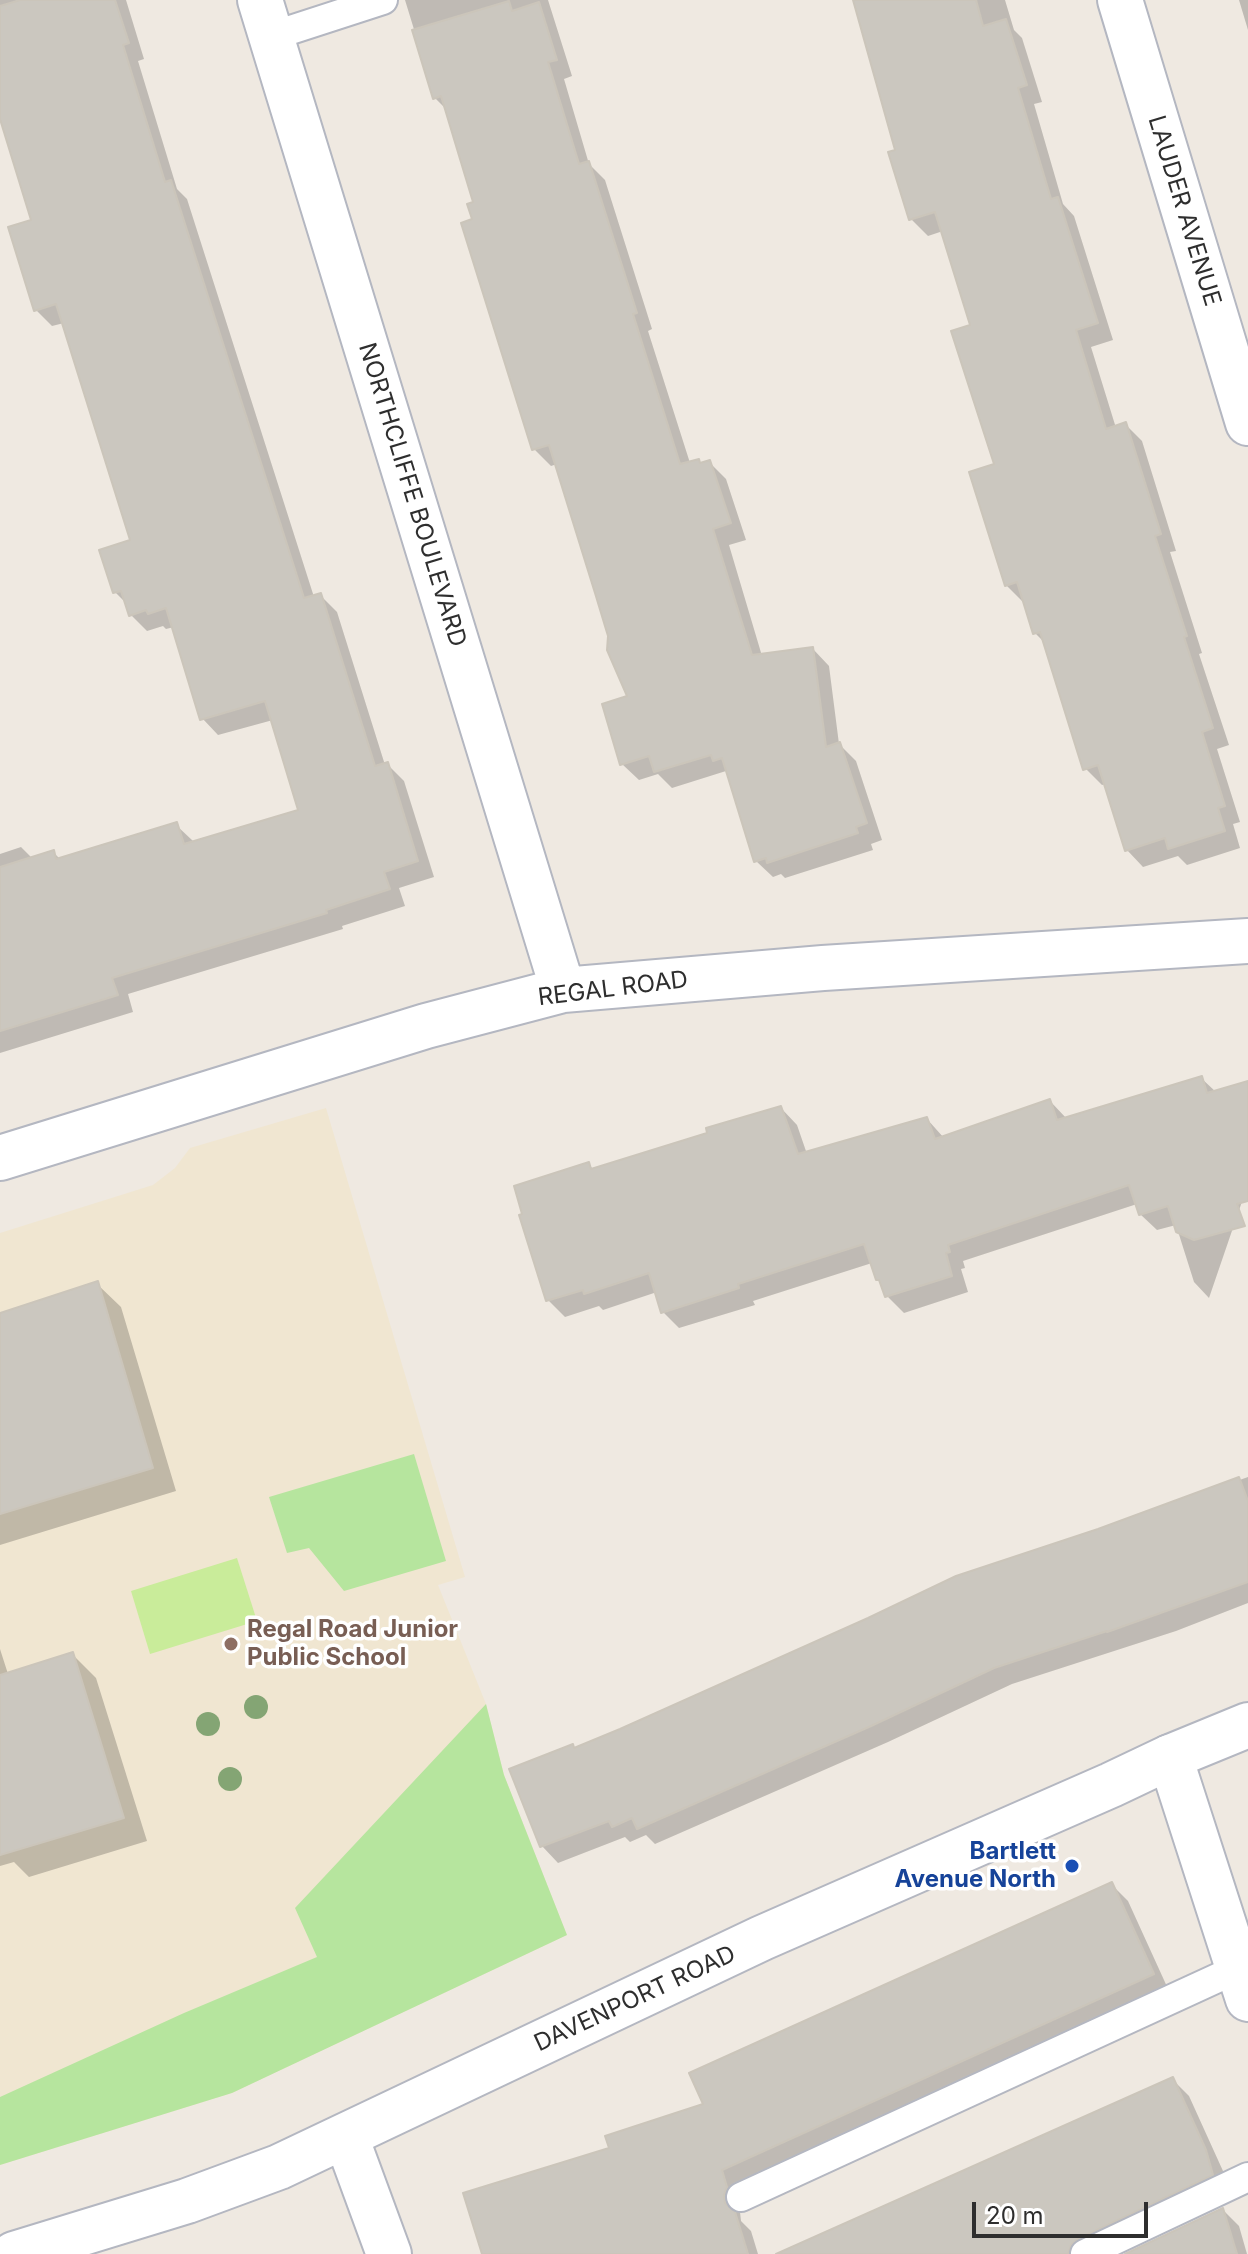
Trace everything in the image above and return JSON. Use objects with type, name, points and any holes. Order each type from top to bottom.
[{"type":"street","name":"LAUDER AVENUE","points":[[1120,0],[1248,423]]},
{"type":"street","name":"NORTHCLIFFE BOULEVARD","points":[[266,18],[563,990]]},
{"type":"street","name":"REGAL ROAD","points":[[0,1158],[426,1026],[563,990],[823,968],[1248,941]]},
{"type":"street","name":"DAVENPORT ROAD","points":[[14,2254],[187,2201],[279,2167],[762,1938],[1248,1725]]},
{"type":"street","points":[[1170,1757],[1243,1984]]},
{"type":"street","points":[[346,2137],[389,2254]]},
{"type":"lane","points":[[266,18],[383,0]]},
{"type":"lane","points":[[741,2197],[1243,1984]]},
{"type":"lane","points":[[1085,2254],[1248,2177]]},
{"type":"shaded area","name":"Regal Road Junior Public School","points":[[326,1108],[465,1577],[438,1585],[486,1704],[504,1775],[567,1935],[232,2093],[0,2165],[0,1233],[153,1185],[175,1168],[190,1148]]},
{"type":"green space","points":[[414,1454],[446,1561],[344,1591],[309,1548],[287,1553],[269,1497]]},
{"type":"green space","points":[[237,1558],[257,1621],[150,1654],[131,1591]]},
{"type":"green space","points":[[486,1704],[504,1775],[567,1935],[232,2093],[0,2165],[0,2097],[184,2013],[317,1957],[295,1908]]},
{"type":"building","points":[[20,0],[115,0],[129,43],[123,45],[165,182],[171,180],[304,598],[321,593],[375,766],[388,762],[418,861],[384,872],[390,889],[326,910],[327,913],[112,978],[118,995],[0,1031],[0,867],[54,850],[56,859],[177,822],[184,844],[298,810],[265,701],[200,720],[166,608],[129,616],[121,591],[113,593],[99,550],[130,540],[56,304],[34,311],[8,227],[31,220],[0,119],[0,6]]},
{"type":"building","points":[[853,0],[976,0],[983,26],[1006,19],[1027,85],[1018,88],[1051,199],[1058,197],[1098,323],[1076,330],[1106,429],[1126,422],[1161,534],[1155,536],[1213,728],[1202,732],[1225,806],[1218,808],[1225,831],[1168,849],[1165,838],[1125,851],[1098,765],[1083,770],[1040,632],[1033,634],[1017,582],[1005,586],[969,472],[994,464],[951,331],[970,325],[935,212],[909,220],[888,152],[895,150]]},
{"type":"building","points":[[509,1],[512,11],[539,2],[557,60],[548,62],[579,164],[589,161],[680,464],[699,459],[700,463],[710,460],[731,523],[713,529],[752,655],[813,647],[826,747],[840,742],[867,823],[856,827],[858,833],[767,863],[766,858],[754,862],[722,758],[713,761],[711,755],[654,772],[649,756],[620,765],[602,704],[627,696],[607,650],[608,636],[549,445],[532,450],[461,223],[472,219],[467,204],[473,202],[441,96],[433,99],[412,30]]},
{"type":"building","points":[[1202,1076],[1207,1093],[1248,1081],[1248,1201],[1237,1204],[1245,1226],[1194,1240],[1176,1232],[1168,1206],[1139,1215],[1129,1185],[948,1245],[950,1252],[946,1253],[952,1276],[885,1297],[864,1244],[738,1284],[739,1288],[661,1313],[649,1273],[584,1294],[583,1290],[546,1301],[519,1215],[522,1214],[514,1186],[589,1162],[591,1169],[707,1133],[706,1128],[781,1106],[798,1154],[927,1117],[935,1139],[1050,1099],[1057,1120]]},
{"type":"building","points":[[98,1281],[153,1468],[0,1514],[0,1313]]},
{"type":"building","points":[[1239,1477],[1248,1501],[1248,1582],[994,1668],[637,1829],[632,1818],[612,1827],[609,1821],[540,1847],[509,1769],[620,1729],[956,1576],[1098,1529]]},
{"type":"building","points":[[73,1652],[124,1818],[0,1855],[0,1675]]},
{"type":"building","points":[[1112,1882],[1154,1974],[722,2170],[727,2187],[725,2203],[735,2212],[748,2254],[482,2254],[463,2193],[609,2148],[605,2136],[703,2104],[689,2073]]},
{"type":"building","points":[[1173,2077],[1206,2150],[1213,2175],[1078,2239],[1071,2245],[1068,2254],[776,2254]]},
{"type":"building","points":[[1223,2208],[1237,2254],[1125,2254]]},
{"type":"place","name":"Regal Road Junior Public School","points":[[231,1644]]},
{"type":"place","name":"Bartlett Avenue North","points":[[1072,1866]]}]
